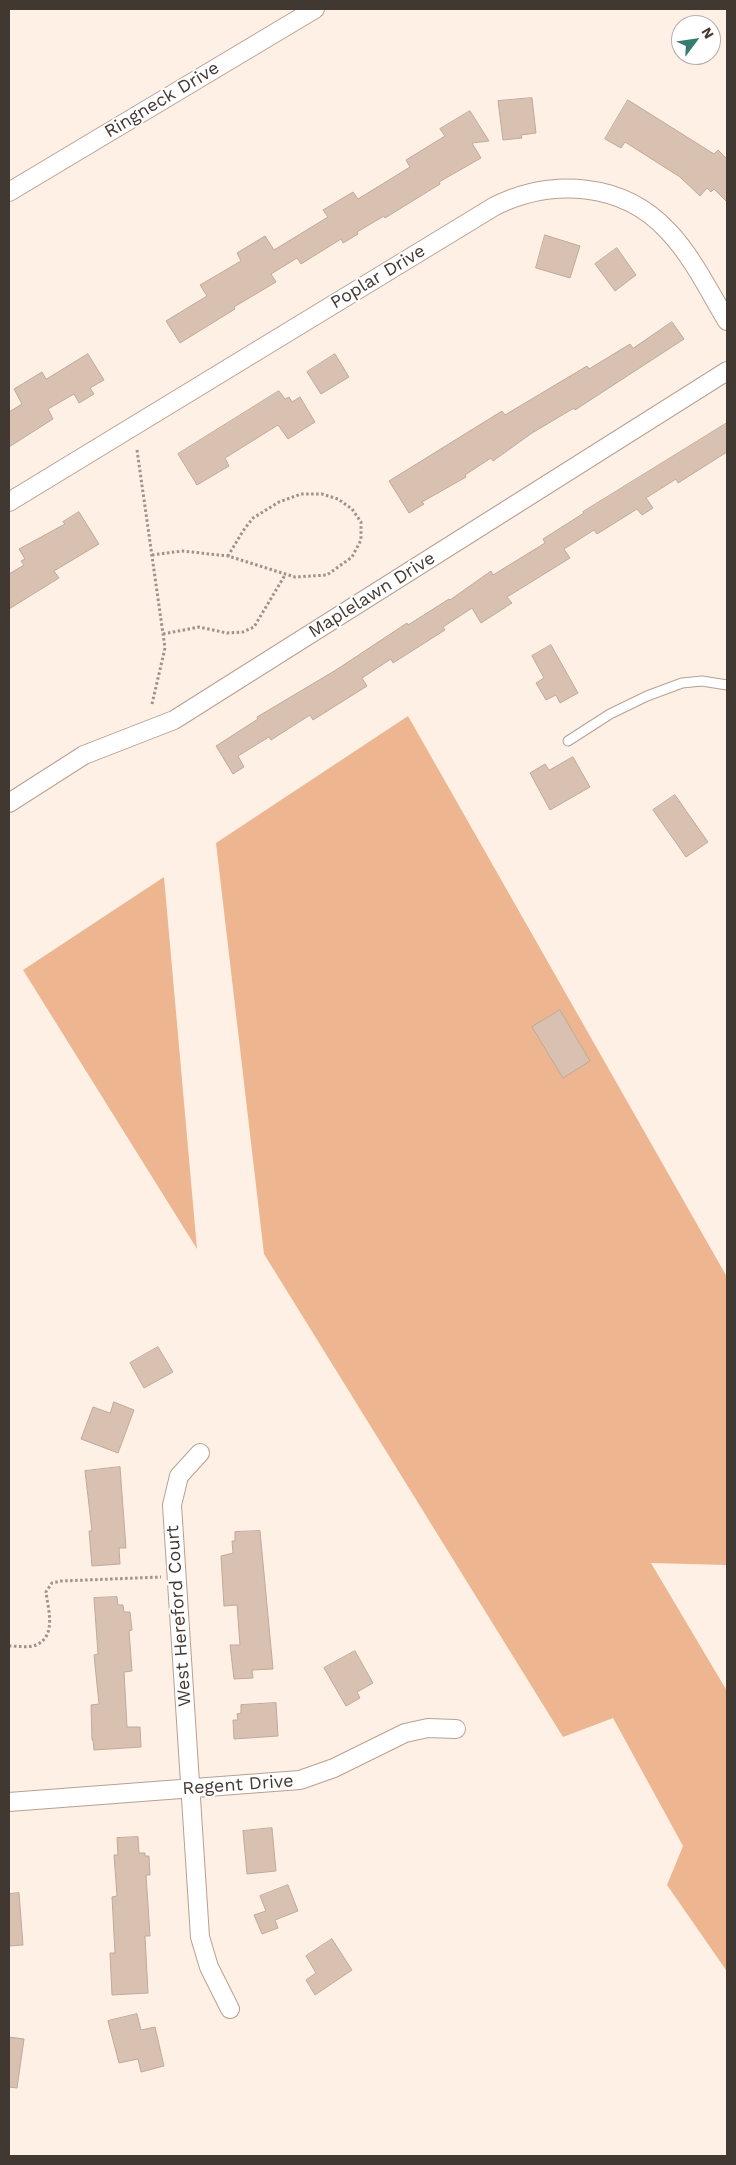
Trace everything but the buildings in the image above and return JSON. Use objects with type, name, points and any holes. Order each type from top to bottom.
[{"type":"street","name":"Ringneck Drive","points":[[9,192],[315,9]]},
{"type":"street","name":"Poplar Drive","points":[[9,502],[495,206],[526,193],[560,187],[591,190],[618,198],[649,214],[669,231],[682,248],[727,321]]},
{"type":"street","name":"Maplelawn Drive","points":[[9,803],[84,755],[174,720],[727,371]]},
{"type":"street","name":"West Hereford Court","points":[[200,1453],[179,1476],[172,1504],[200,1938],[208,1967],[230,2009]]},
{"type":"street","name":"Regent Drive","points":[[9,1802],[300,1780],[334,1768],[405,1733],[428,1728],[456,1729]]},
{"type":"lane","points":[[568,741],[610,714],[647,696],[682,683],[702,682],[727,685]]},
{"type":"path","points":[[137,450],[165,648],[152,704]]},
{"type":"path","points":[[152,555],[182,551],[228,556],[295,577],[327,575],[352,557],[361,540],[361,522],[352,509],[338,499],[322,494],[301,494],[279,502],[253,518],[242,531],[228,556]]},
{"type":"path","points":[[163,634],[198,627],[227,633],[243,632],[254,627],[285,575]]},
{"type":"path","points":[[9,1646],[35,1646],[44,1640],[49,1631],[50,1621],[46,1592],[52,1583],[61,1580],[176,1577]]},
{"type":"shaded area","points":[[408,716],[727,1277],[727,1565],[651,1563],[727,1691],[726,1970],[667,1885],[683,1846],[613,1718],[563,1737],[264,1254],[216,843]]},
{"type":"shaded area","points":[[164,877],[197,1249],[23,970]]}]
